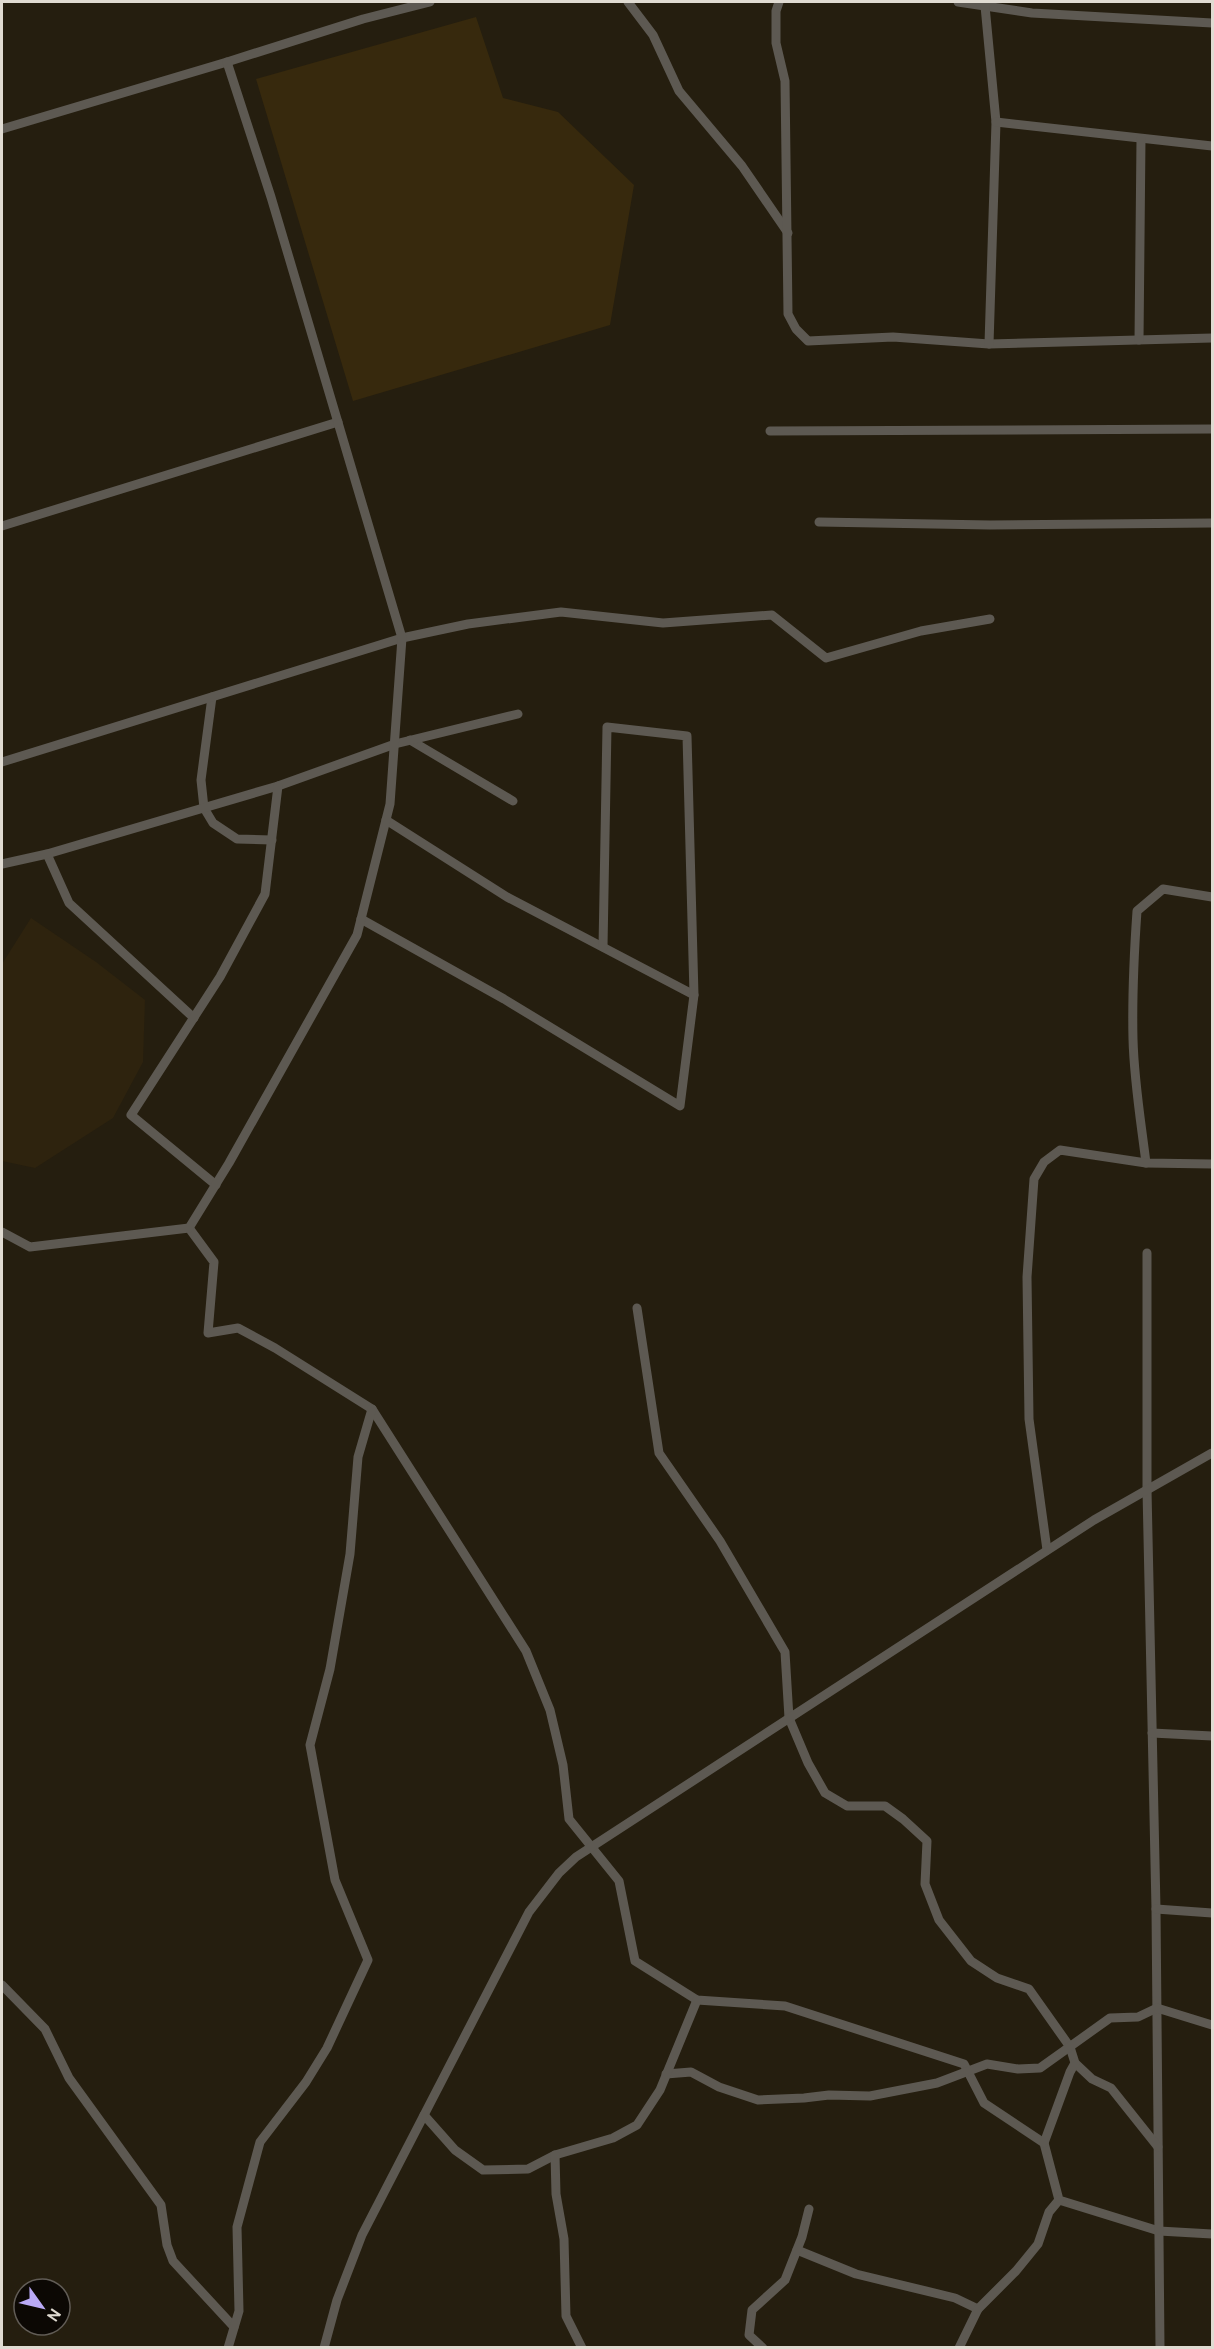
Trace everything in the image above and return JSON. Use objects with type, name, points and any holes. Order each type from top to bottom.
[{"type":"street","points":[[2,129],[227,62],[363,18],[430,2]]},
{"type":"street","points":[[628,2],[653,35],[680,91],[742,166],[788,235]]},
{"type":"street","points":[[779,2],[776,11],[776,43],[785,81],[788,314],[796,329],[808,341],[893,337],[989,344],[1212,338]]},
{"type":"street","points":[[958,2],[1032,13],[1212,23]]},
{"type":"street","points":[[985,6],[996,122],[989,344]]},
{"type":"street","points":[[189,1228],[216,1185],[357,935],[390,804],[402,638],[271,197],[227,62]]},
{"type":"street","points":[[996,122],[1212,146]]},
{"type":"street","points":[[1139,340],[1141,139]]},
{"type":"street","points":[[2,526],[338,422]]},
{"type":"street","points":[[770,431],[1212,429]]},
{"type":"street","points":[[819,522],[990,525],[1212,523]]},
{"type":"street","points":[[2,762],[402,638],[468,624],[561,612],[663,623],[772,615],[826,658],[921,631],[990,619]]},
{"type":"street","points":[[212,697],[201,780],[204,807],[213,823],[237,839],[272,840]]},
{"type":"street","points":[[2,864],[47,854],[278,786],[395,744],[518,714]]},
{"type":"street","points":[[361,919],[504,999],[680,1106],[693,994],[687,736],[607,727],[603,947]]},
{"type":"street","points":[[410,741],[513,801]]},
{"type":"street","points":[[216,1185],[131,1115],[220,977],[265,894],[278,786]]},
{"type":"street","points":[[386,820],[507,897],[693,994]]},
{"type":"street","points":[[47,854],[69,903],[194,1018]]},
{"type":"street","points":[[1146,1163],[1133,1041],[1132,994],[1137,910],[1163,889],[1212,897]]},
{"type":"street","points":[[1047,1550],[1029,1419],[1027,1277],[1034,1179],[1044,1162],[1060,1150],[1146,1163],[1212,1164]]},
{"type":"street","points":[[2,1232],[30,1247],[189,1228]]},
{"type":"street","points":[[189,1228],[214,1262],[208,1334],[238,1328],[275,1348],[372,1409],[526,1650],[550,1710],[563,1765],[569,1819],[619,1881],[635,1961],[697,2000],[785,2006],[964,2064],[984,2103],[1044,2143]]},
{"type":"street","points":[[1148,1252],[1147,1490],[1156,1909],[1160,2348]]},
{"type":"street","points":[[637,1308],[659,1453],[720,1541],[785,1652],[789,1718],[808,1763],[825,1793],[847,1806],[885,1806],[927,1841],[925,1884],[939,1920],[970,1961],[997,1978],[1029,1989],[1070,2046],[1075,2063],[1092,2079],[1111,2088],[1158,2147]]},
{"type":"street","points":[[228,2348],[239,2311],[237,2227],[260,2142],[306,2082],[327,2048],[368,1960],[335,1880],[310,1745],[330,1669],[350,1554],[358,1457],[372,1409]]},
{"type":"street","points":[[324,2348],[337,2300],[362,2235],[529,1912],[559,1873],[591,1847],[1047,1550],[1094,1520],[1212,1453]]},
{"type":"street","points":[[1152,1733],[1212,1736]]},
{"type":"street","points":[[1156,1909],[1212,1913]]},
{"type":"street","points":[[2,1985],[45,2029],[69,2078],[161,2205],[167,2245],[172,2261],[234,2327]]},
{"type":"street","points":[[424,2115],[455,2150],[483,2170],[528,2169],[555,2155],[613,2138],[637,2125],[660,2090],[697,2000]]},
{"type":"street","points":[[666,2074],[692,2072],[719,2087],[758,2100],[829,2095],[870,2096],[937,2083],[987,2064],[1018,2069],[1040,2068],[1110,2018],[1138,2017],[1157,2008],[1212,2025]]},
{"type":"street","points":[[1059,2200],[1044,2143],[1075,2063]]},
{"type":"street","points":[[555,2155],[556,2194],[564,2240],[566,2316],[582,2348]]},
{"type":"street","points":[[1059,2200],[1159,2231],[1212,2234]]},
{"type":"street","points":[[959,2348],[978,2308],[1016,2271],[1038,2244],[1049,2212],[1059,2200]]},
{"type":"street","points":[[763,2348],[749,2335],[752,2310],[785,2280],[809,2210]]},
{"type":"street","points":[[797,2250],[856,2274],[955,2298],[978,2308]]},
{"type":"shaded area","points":[[476,17],[503,98],[558,112],[634,185],[610,325],[353,401],[256,79]]},
{"type":"shaded area","points":[[31,918],[96,962],[145,1000],[143,1062],[113,1118],[35,1168],[2,1161],[2,964]]}]
